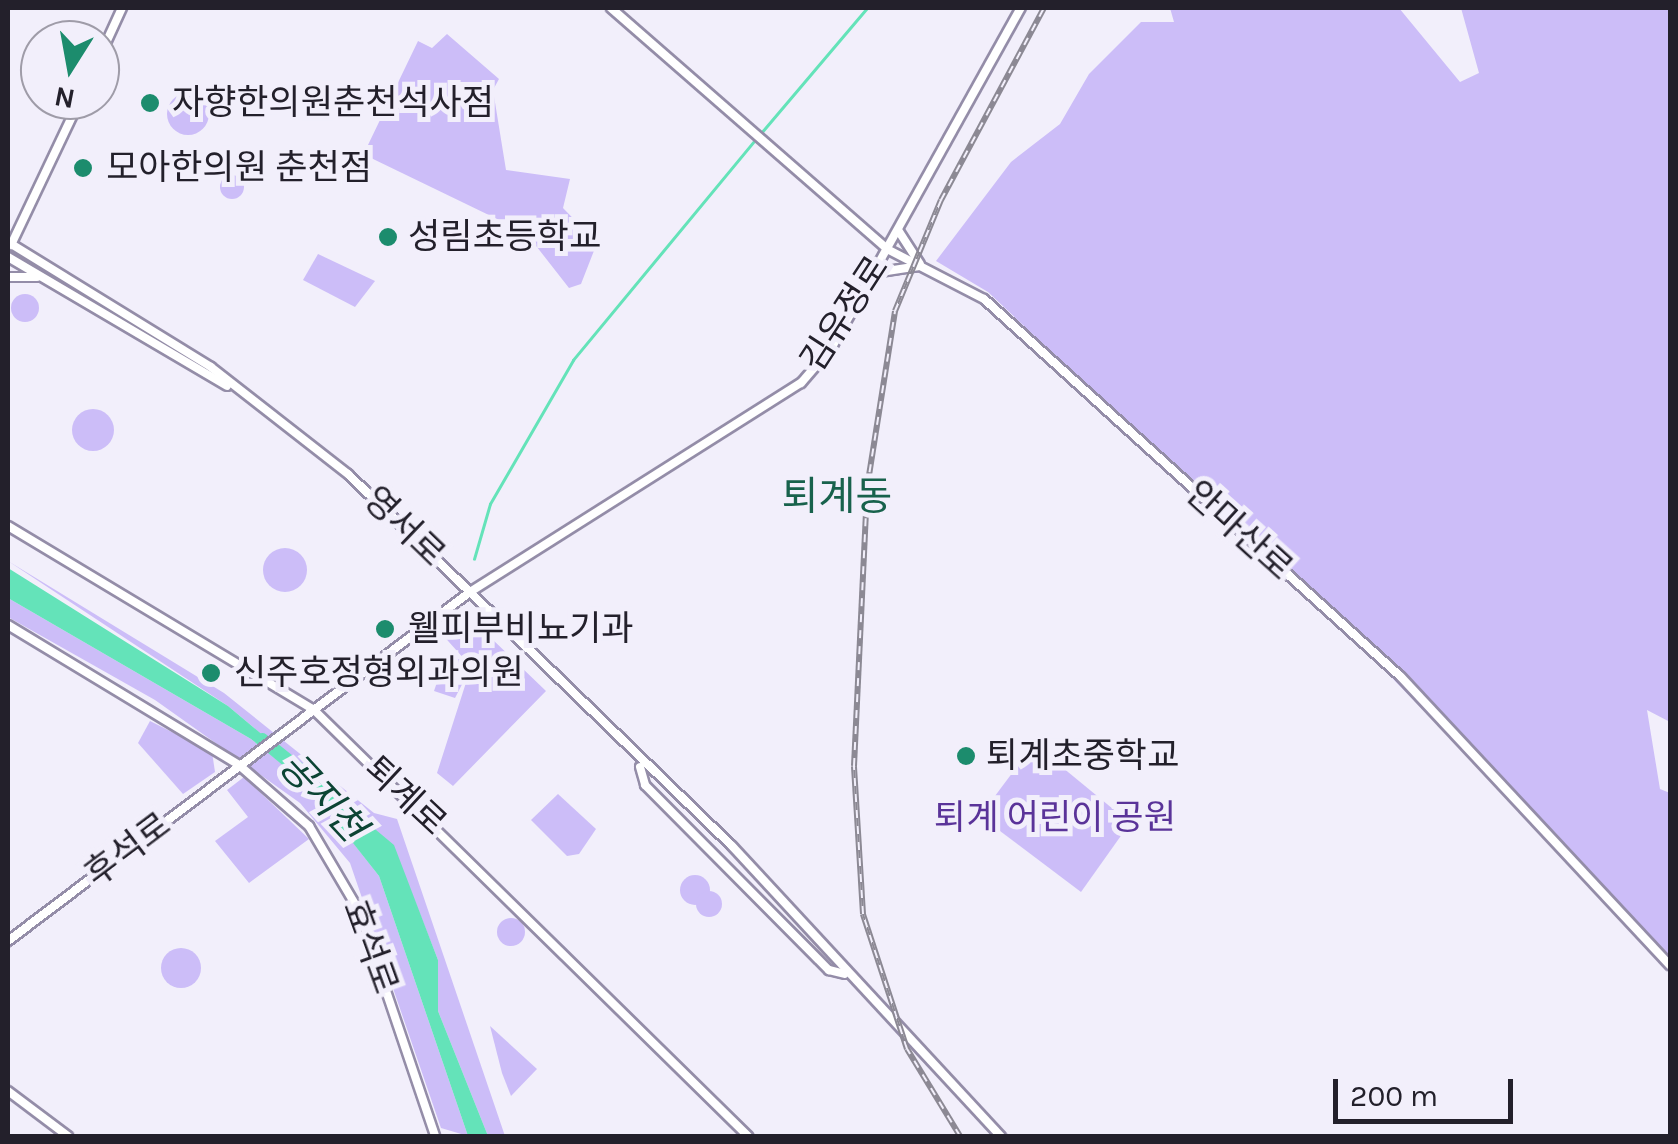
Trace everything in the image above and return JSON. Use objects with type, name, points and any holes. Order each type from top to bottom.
[{"type":"street","name":"안마산로","points":[[611,8],[888,250],[984,300],[1401,677],[1670,965]]},
{"type":"street","name":"김유정로","points":[[470,592],[800,383],[888,250],[1021,8]]},
{"type":"street","points":[[8,249],[70,120]]},
{"type":"street","points":[[874,273],[922,265],[898,230]]},
{"type":"street","name":"영서로","points":[[8,249],[45,279],[236,390]]},
{"type":"street","name":"영서로","points":[[8,249],[69,280],[236,390],[348,474],[640,766],[732,846],[844,974],[1001,1136]]},
{"type":"street","points":[[8,278],[45,279]]},
{"type":"street","points":[[62,289],[69,280]]},
{"type":"street","name":"퇴계로","points":[[8,526],[312,709],[746,1136]]},
{"type":"street","points":[[312,709],[470,592]]},
{"type":"street","name":"효석로","points":[[8,625],[239,766],[309,826],[342,872],[435,1136]]},
{"type":"street","name":"후석로","points":[[8,941],[312,709]]},
{"type":"street","name":"영서로","points":[[640,766],[644,785],[829,970],[844,974]]},
{"type":"street","points":[[8,1091],[68,1136]]},
{"type":"green space","points":[[1170,8],[1399,8],[1460,82],[1479,73],[1461,8],[1670,8],[1670,722],[1647,710],[1660,789],[1670,793],[1670,965],[1335,619],[988,292],[936,261],[1011,162],[1060,124],[1089,74],[1141,22],[1174,22]]},
{"type":"green space","points":[[447,34],[499,79],[493,90],[506,170],[570,179],[563,208],[597,243],[581,284],[569,288],[526,233],[371,158],[367,147],[418,41],[432,48]]},
{"type":"green space","points":[[188,93],[203,99],[209,114],[203,129],[188,135],[173,129],[167,114],[173,99]]},
{"type":"green space","points":[[227,175],[237,175],[244,187],[237,199],[227,199],[220,192],[220,182]]},
{"type":"green space","points":[[318,254],[375,281],[355,307],[303,280]]},
{"type":"green space","points":[[25,294],[35,298],[39,308],[35,318],[25,322],[15,318],[11,308],[15,298]]},
{"type":"green space","points":[[93,409],[108,415],[114,430],[108,445],[93,451],[78,445],[72,430],[78,415]]},
{"type":"green space","points":[[285,548],[300,555],[307,570],[300,585],[285,592],[270,585],[263,570],[270,555]]},
{"type":"green space","points":[[8,561],[224,693],[374,813],[397,819],[505,1136],[488,1136],[438,1011],[438,960],[393,845],[228,706]]},
{"type":"green space","points":[[8,598],[251,739],[308,785],[379,876],[468,1136],[441,1128],[350,863],[300,803],[155,700],[8,617]]},
{"type":"green space","points":[[467,615],[546,691],[453,786],[437,773],[471,667],[455,698],[434,691],[446,656],[466,661],[440,632]]},
{"type":"green space","points":[[150,721],[212,752],[215,772],[183,794],[138,743]]},
{"type":"green space","name":"퇴계 어린이 공원","points":[[1034,744],[1130,823],[1081,892],[980,816]]},
{"type":"green space","points":[[244,777],[309,839],[249,883],[215,841],[248,817],[227,790]]},
{"type":"green space","points":[[558,794],[596,829],[579,854],[567,856],[531,820]]},
{"type":"green space","points":[[695,875],[709,884],[710,890],[701,904],[695,905],[681,896],[680,890],[689,876]]},
{"type":"green space","points":[[709,891],[718,895],[722,904],[718,913],[709,917],[700,913],[696,904],[700,895]]},
{"type":"green space","points":[[511,918],[521,922],[525,932],[521,942],[511,946],[501,942],[497,932],[501,922]]},
{"type":"green space","points":[[181,948],[195,954],[201,968],[195,982],[181,988],[167,982],[161,968],[167,954]]},
{"type":"green space","points":[[490,1026],[537,1069],[511,1096],[502,1073]]},
{"type":"water","points":[[8,568],[228,706],[394,845],[438,960],[438,1011],[488,1136],[468,1136],[379,876],[308,786],[251,739],[8,598]]},
{"type":"waterway","points":[[761,133],[867,8]]},
{"type":"waterway","points":[[474,559],[490,504],[573,360],[756,139]]},
{"type":"waterway","name":"공지천","points":[[262,738],[302,770]]},
{"type":"railway","points":[[960,1136],[907,1049],[863,914],[854,766],[867,488],[895,311],[941,200],[1044,8]]},
{"type":"place","name":"자향한의원춘천석사점","points":[[150,103]]},
{"type":"place","name":"모아한의원 춘천점","points":[[83,168]]},
{"type":"place","name":"성림초등학교","points":[[388,237]]},
{"type":"place","name":"웰피부비뇨기과","points":[[385,629]]},
{"type":"place","name":"신주호정형외과의원","points":[[211,673]]},
{"type":"place","name":"퇴계초중학교","points":[[966,756]]},
{"type":"district","name":"퇴계동","points":[[837,497]]}]
